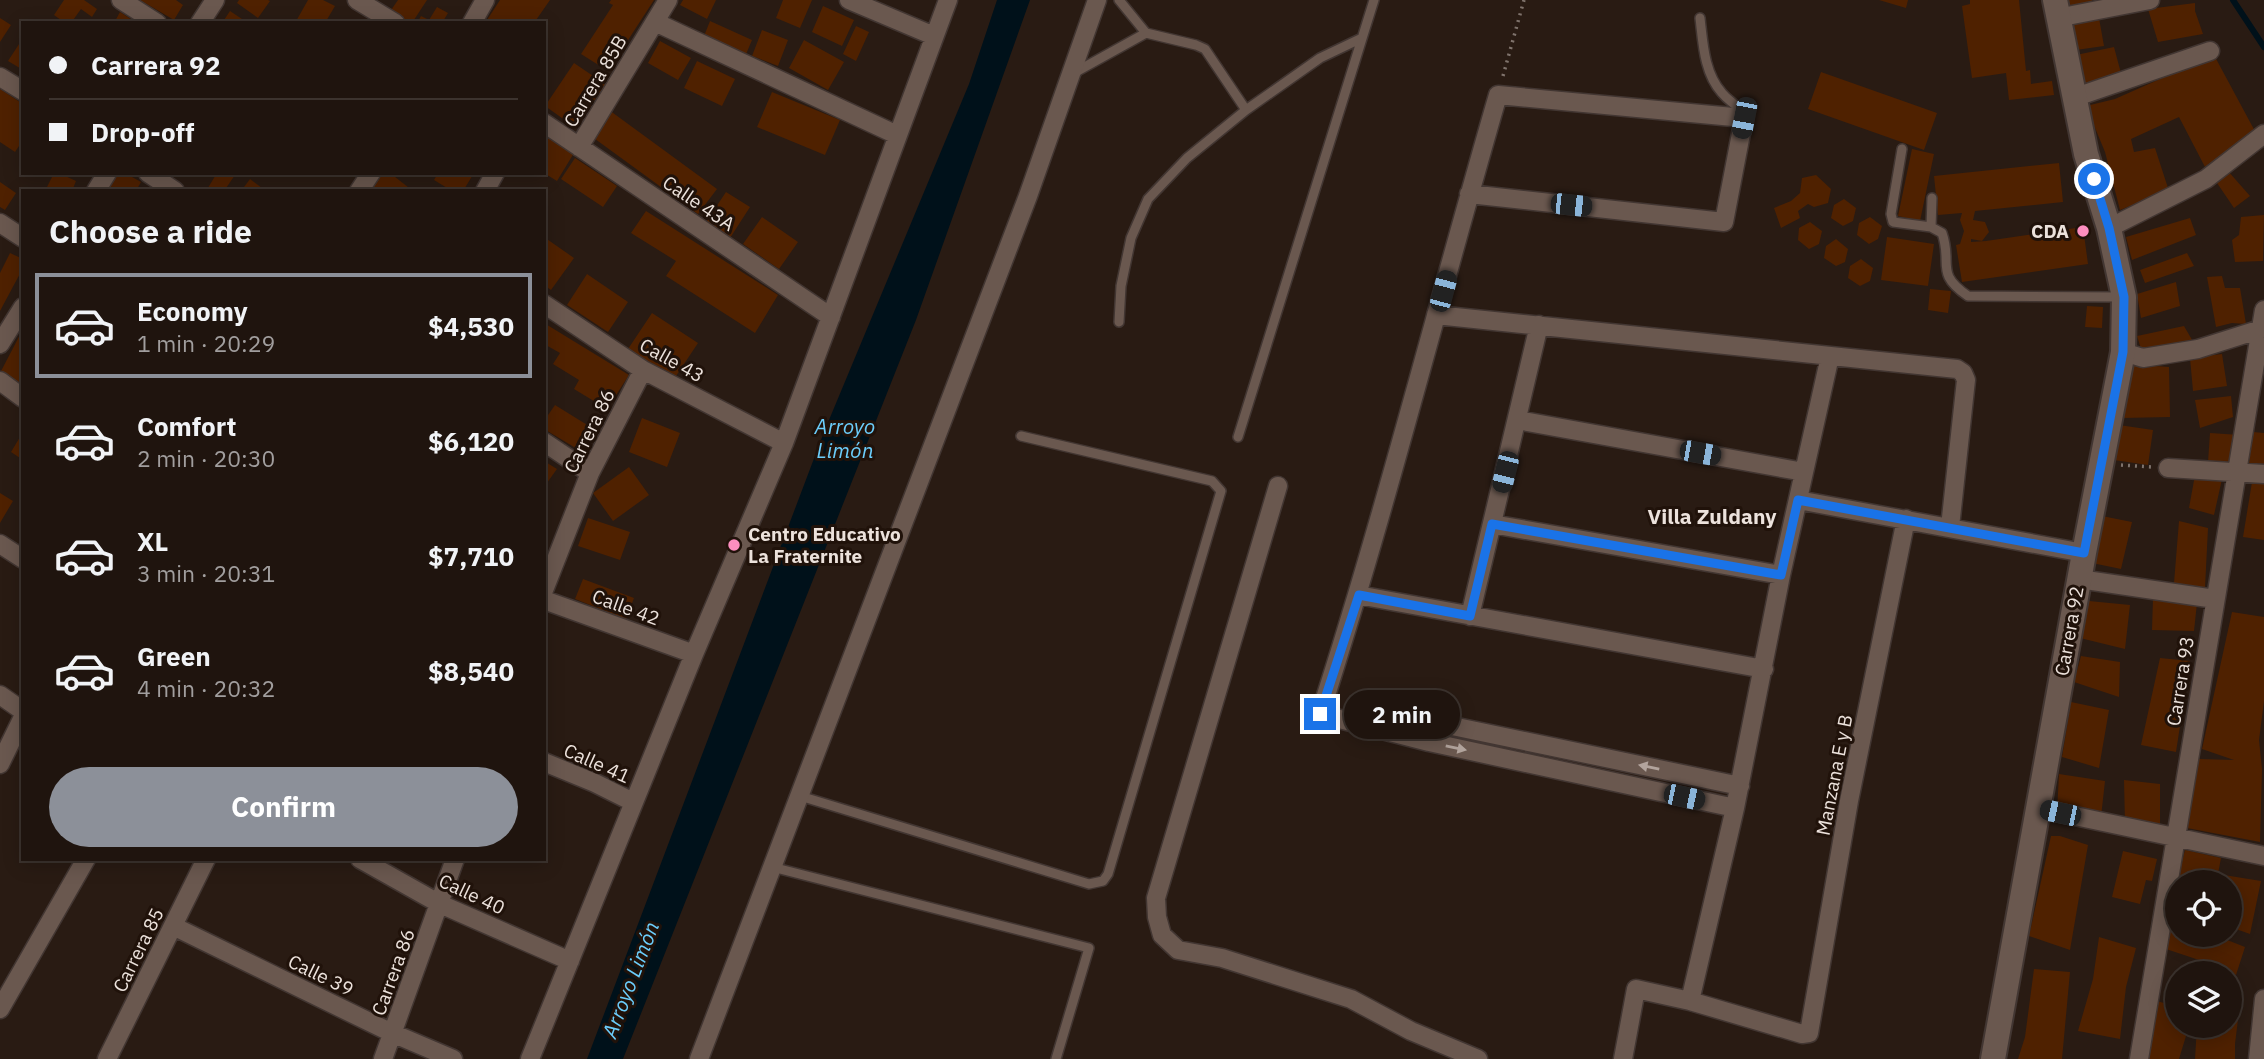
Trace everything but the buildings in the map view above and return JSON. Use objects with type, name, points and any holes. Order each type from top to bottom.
[{"type":"street","points":[[121,0],[154,21]]},
{"type":"street","points":[[201,21],[215,0]]},
{"type":"street","points":[[357,0],[392,21]]},
{"type":"street","points":[[473,21],[485,0]]},
{"type":"street","name":"Carrera 85B","points":[[579,147],[668,0]]},
{"type":"street","points":[[849,0],[876,6],[934,36]]},
{"type":"street","points":[[530,1059],[694,654],[784,443],[948,0]]},
{"type":"street","points":[[699,1059],[1028,196],[1097,0]]},
{"type":"street","points":[[2056,9],[2150,0]]},
{"type":"street","name":"Carrera 92","points":[[1993,1059],[2079,579],[2123,352],[2124,297],[2109,228],[2086,154],[2056,9]]},
{"type":"street","points":[[655,22],[897,135]]},
{"type":"street","points":[[2073,98],[2210,51]]},
{"type":"street","points":[[0,77],[21,91]]},
{"type":"street","points":[[1469,194],[1724,222],[1744,118],[1498,95],[1469,194],[1359,595],[1320,714],[1429,742],[1735,808]]},
{"type":"street","name":"Calle 43A","points":[[546,124],[831,317]]},
{"type":"street","points":[[2109,228],[2206,179],[2261,142]]},
{"type":"street","points":[[151,175],[172,189]]},
{"type":"street","points":[[0,223],[21,237]]},
{"type":"street","name":"Calle 43","points":[[546,305],[643,370],[784,443]]},
{"type":"street","points":[[0,344],[21,310]]},
{"type":"street","points":[[1436,315],[1957,369],[1963,373],[1966,380],[1950,527]]},
{"type":"street","points":[[2123,352],[2143,358],[2198,349],[2263,322]]},
{"type":"street","name":"Carrera 93","points":[[2139,1059],[2263,322]]},
{"type":"street","points":[[1470,616],[1539,326]]},
{"type":"street","points":[[1623,1059],[1636,989],[1690,1001],[1740,786],[1781,575],[1830,356]]},
{"type":"street","name":"Carrera 86","points":[[546,585],[590,473],[643,370]]},
{"type":"street","points":[[0,381],[21,397]]},
{"type":"street","points":[[1517,420],[1804,472]]},
{"type":"street","points":[[546,443],[590,473]]},
{"type":"street","points":[[2168,468],[2264,474]]},
{"type":"street","points":[[1278,486],[1156,898],[1162,936],[1178,950],[1222,958],[1351,999],[1411,1031],[1478,1059]]},
{"type":"street","points":[[1798,500],[2084,553]]},
{"type":"street","name":"Manzana E y B","points":[[1690,1001],[1802,1034],[1811,1029],[1849,802],[1906,519]]},
{"type":"street","points":[[1492,524],[1781,575]]},
{"type":"street","points":[[0,544],[21,558]]},
{"type":"street","points":[[2079,579],[2215,599]]},
{"type":"street","points":[[1359,595],[1764,669]]},
{"type":"street","name":"Calle 42","points":[[546,601],[694,654]]},
{"type":"street","points":[[0,695],[21,710]]},
{"type":"street","points":[[0,764],[21,721]]},
{"type":"street","points":[[1390,731],[1409,724],[1433,722],[1740,786]]},
{"type":"street","name":"Calle 41","points":[[546,763],[633,802]]},
{"type":"street","points":[[2037,808],[2264,856]]},
{"type":"street","points":[[0,1009],[85,861]]},
{"type":"street","name":"Carrera 85","points":[[115,1057],[205,861]]},
{"type":"street","name":"Calle 40","points":[[364,861],[440,904],[570,961]]},
{"type":"street","name":"Carrera 86","points":[[383,1059],[454,861]]},
{"type":"street","name":"Calle 39","points":[[173,926],[393,1033],[453,1059]]},
{"type":"street","points":[[2258,1059],[2264,999]]},
{"type":"lane","points":[[1119,0],[1146,33],[1205,49],[1246,110]]},
{"type":"lane","points":[[1238,437],[1374,0]]},
{"type":"lane","points":[[1700,18],[1709,71],[1722,93],[1740,108],[1744,118]]},
{"type":"lane","points":[[1071,75],[1146,33]]},
{"type":"lane","points":[[1119,322],[1121,286],[1131,238],[1148,199],[1187,158],[1246,110],[1320,58],[1362,37]]},
{"type":"lane","points":[[1902,149],[1891,214],[1893,222],[1931,227],[1942,233],[1946,243],[1947,275],[1955,287],[1968,296],[2124,297]]},
{"type":"lane","points":[[1931,227],[1932,198]]},
{"type":"lane","points":[[800,796],[1089,884],[1103,881],[1108,874],[1221,491],[1212,481],[1021,436]]},
{"type":"lane","points":[[772,867],[1089,948],[1056,1059]]},
{"type":"path","points":[[1498,95],[1524,0]]},
{"type":"path","points":[[2102,463],[2168,468]]},
{"type":"water","name":"Arroyo Limón","points":[[997,0],[1030,0],[916,320],[623,1059],[587,1059],[824,432],[969,84]]},
{"type":"waterway","points":[[2233,0],[2264,47]]},
{"type":"place","name":"CDA","points":[[2083,231]]},
{"type":"place","name":"Centro Educativo La Fraternite","points":[[734,545]]},
{"type":"district","name":"Villa Zuldany","points":[[1712,517]]},
{"type":"route","points":[[1320,714],[1359,595],[1470,616],[1492,524],[1781,575],[1798,500],[2084,553],[2123,352],[2124,297],[2109,228],[2094,179]]}]
